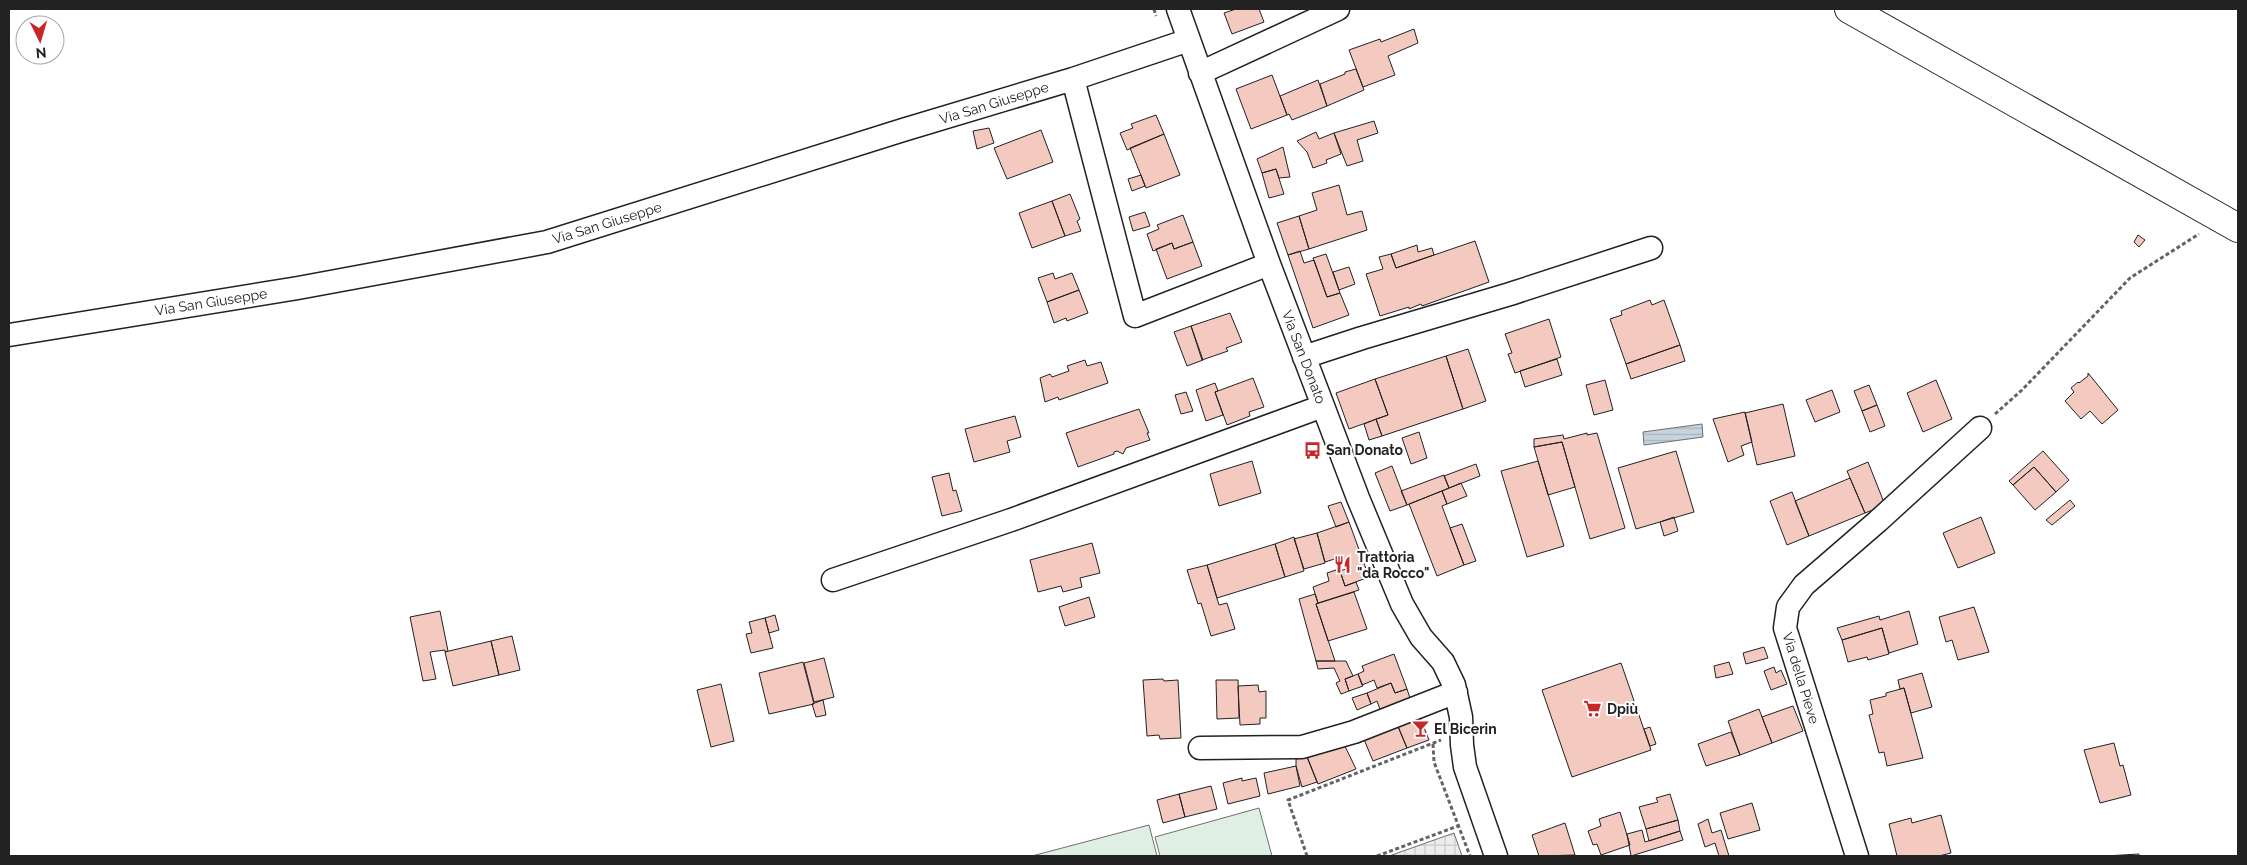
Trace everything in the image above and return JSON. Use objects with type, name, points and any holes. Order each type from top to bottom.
[{"type":"main road","points":[[1848,9],[2238,228]]},
{"type":"street","name":"Via San Donato","points":[[1178,9],[1304,357],[1402,604],[1422,636],[1444,662],[1456,692],[1461,718],[1465,767],[1496,856]]},
{"type":"street","points":[[1200,72],[1338,9]]},
{"type":"street","name":"Via San Giuseppe","points":[[9,335],[298,288],[548,242],[903,130],[1073,79],[1189,40]]},
{"type":"street","points":[[1073,79],[1135,316],[1269,264]]},
{"type":"street","points":[[1304,357],[1510,294],[1651,248]]},
{"type":"street","points":[[833,580],[1011,520],[1323,406]]},
{"type":"street","name":"Via della Pieve","points":[[1857,856],[1785,628],[1788,607],[1804,585],[1878,521],[1980,428]]},
{"type":"street","points":[[1200,748],[1302,748],[1354,732],[1456,692]]},
{"type":"path","points":[[1980,428],[2022,390],[2130,278],[2202,232]]},
{"type":"path","points":[[1307,856],[1288,800],[1442,740]]},
{"type":"path","points":[[1432,744],[1434,762],[1470,856]]},
{"type":"path","points":[[1377,856],[1458,826]]},
{"type":"green space","points":[[1259,808],[1272,856],[1160,856],[1155,837]]},
{"type":"green space","points":[[1149,825],[1157,856],[1032,856]]},
{"type":"shaded area","points":[[1702,424],[1703,437],[1644,445],[1643,432]]},
{"type":"shaded area","points":[[1454,833],[1462,856],[1389,856]]},
{"type":"building","points":[[1236,9],[1259,9],[1264,22],[1232,34],[1224,13]]},
{"type":"building","points":[[1414,29],[1418,43],[1388,56],[1395,75],[1363,87],[1349,50],[1380,39],[1381,42]]},
{"type":"building","points":[[1356,69],[1364,90],[1327,106],[1320,84]]},
{"type":"building","points":[[1272,75],[1287,115],[1251,129],[1236,89]]},
{"type":"building","points":[[1318,80],[1327,106],[1292,120],[1289,114],[1287,115],[1280,96]]},
{"type":"building","points":[[1156,115],[1164,134],[1127,150],[1120,133],[1133,128],[1131,124]]},
{"type":"building","points":[[1374,121],[1378,133],[1357,140],[1363,161],[1347,166],[1334,133]]},
{"type":"building","points":[[989,128],[994,143],[977,149],[973,131]]},
{"type":"building","points":[[1041,130],[1053,162],[1007,179],[994,148]]},
{"type":"building","points":[[1316,132],[1319,139],[1334,133],[1341,154],[1326,160],[1327,163],[1313,168],[1307,152],[1297,141]]},
{"type":"building","points":[[1164,134],[1180,175],[1146,188],[1130,148]]},
{"type":"building","points":[[1283,147],[1290,177],[1279,178],[1276,169],[1262,173],[1257,159]]},
{"type":"building","points":[[1276,169],[1284,194],[1269,198],[1262,173]]},
{"type":"building","points":[[1141,175],[1145,186],[1132,191],[1128,179]]},
{"type":"building","points":[[1339,185],[1347,215],[1362,211],[1367,230],[1309,249],[1299,216],[1317,210],[1312,193]]},
{"type":"building","points":[[1070,194],[1080,219],[1077,221],[1081,231],[1065,236],[1052,201]]},
{"type":"building","points":[[1052,201],[1065,236],[1032,248],[1019,213]]},
{"type":"building","points":[[1145,212],[1150,226],[1133,231],[1129,217]]},
{"type":"building","points":[[1183,215],[1193,242],[1174,249],[1172,243],[1153,251],[1147,234],[1159,229],[1157,225]]},
{"type":"building","points":[[1299,216],[1309,249],[1288,255],[1277,223]]},
{"type":"building","points":[[2138,235],[2145,240],[2139,247],[2134,242]]},
{"type":"building","points":[[1475,241],[1489,282],[1422,306],[1421,304],[1380,316],[1366,274],[1383,269],[1379,257],[1391,254],[1396,268]]},
{"type":"building","points":[[1193,242],[1202,266],[1167,279],[1156,249],[1172,243],[1174,249]]},
{"type":"building","points":[[1417,245],[1418,252],[1432,248],[1434,255],[1396,268],[1391,254]]},
{"type":"building","points":[[1300,251],[1304,263],[1314,260],[1327,297],[1340,293],[1349,315],[1313,328],[1288,255]]},
{"type":"building","points":[[1326,254],[1340,293],[1327,297],[1313,258]]},
{"type":"building","points":[[1349,267],[1355,284],[1339,290],[1333,272]]},
{"type":"building","points":[[1053,273],[1055,279],[1072,273],[1079,290],[1047,302],[1038,278]]},
{"type":"building","points":[[1079,290],[1088,313],[1067,321],[1066,318],[1054,323],[1047,302]]},
{"type":"building","points":[[1650,300],[1652,305],[1664,300],[1680,345],[1626,364],[1610,319],[1622,315],[1621,311]]},
{"type":"building","points":[[1230,313],[1242,342],[1226,348],[1228,351],[1202,360],[1191,326]]},
{"type":"building","points":[[1549,319],[1561,357],[1515,373],[1508,354],[1512,353],[1505,334]]},
{"type":"building","points":[[1191,326],[1203,360],[1187,366],[1174,332]]},
{"type":"building","points":[[1680,345],[1685,361],[1631,379],[1626,364]]},
{"type":"building","points":[[1468,349],[1486,401],[1463,409],[1446,356]]},
{"type":"building","points":[[1446,356],[1463,409],[1382,436],[1376,419],[1388,415],[1375,379]]},
{"type":"building","points":[[1557,359],[1562,375],[1525,387],[1520,371]]},
{"type":"building","points":[[1085,360],[1087,366],[1101,362],[1108,383],[1059,400],[1058,397],[1045,402],[1040,378],[1050,374],[1052,377],[1069,371],[1067,366]]},
{"type":"building","points":[[2088,373],[2118,410],[2102,424],[2090,411],[2081,419],[2065,401],[2074,392],[2071,388],[2088,376]]},
{"type":"building","points":[[1253,378],[1264,407],[1249,412],[1250,416],[1227,425],[1215,392]]},
{"type":"building","points":[[1375,379],[1388,415],[1349,429],[1336,393]]},
{"type":"building","points":[[1605,380],[1613,410],[1594,415],[1586,385]]},
{"type":"building","points":[[1936,380],[1952,419],[1923,432],[1907,393]]},
{"type":"building","points":[[1215,383],[1218,391],[1215,392],[1223,415],[1206,421],[1196,390]]},
{"type":"building","points":[[1869,385],[1877,405],[1862,411],[1854,391]]},
{"type":"building","points":[[1832,390],[1840,412],[1815,422],[1806,400]]},
{"type":"building","points":[[1186,392],[1193,411],[1181,414],[1175,395]]},
{"type":"building","points":[[1783,404],[1795,456],[1757,465],[1745,413]]},
{"type":"building","points":[[1877,405],[1885,426],[1870,432],[1862,411]]},
{"type":"building","points":[[1139,409],[1150,440],[1126,448],[1123,454],[1117,451],[1114,454],[1078,467],[1066,433]]},
{"type":"building","points":[[1745,412],[1752,442],[1741,446],[1744,455],[1728,462],[1713,419]]},
{"type":"building","points":[[1015,416],[1021,437],[1007,441],[1010,452],[974,462],[965,429]]},
{"type":"building","points":[[1376,419],[1382,436],[1369,440],[1364,424]]},
{"type":"building","points":[[1419,432],[1427,458],[1411,464],[1402,438]]},
{"type":"building","points":[[1587,433],[1587,435],[1597,433],[1625,528],[1590,539],[1562,442],[1534,447],[1534,439],[1563,435],[1564,439]]},
{"type":"building","points":[[1562,442],[1575,487],[1548,495],[1534,447]]},
{"type":"building","points":[[1676,451],[1694,512],[1636,529],[1618,468]]},
{"type":"building","points":[[2043,451],[2069,480],[2056,492],[2034,467],[2013,485],[2009,481]]},
{"type":"building","points":[[1252,461],[1261,493],[1219,506],[1210,474]]},
{"type":"building","points":[[1538,461],[1564,546],[1527,557],[1501,471]]},
{"type":"building","points":[[1868,462],[1885,505],[1865,513],[1847,471]]},
{"type":"building","points":[[1476,464],[1480,476],[1449,488],[1444,476]]},
{"type":"building","points":[[1392,466],[1407,505],[1390,511],[1375,473]]},
{"type":"building","points":[[2034,467],[2056,492],[2035,510],[2013,485]]},
{"type":"building","points":[[949,473],[953,491],[956,490],[962,511],[942,516],[932,477]]},
{"type":"building","points":[[1444,475],[1449,488],[1407,505],[1401,491]]},
{"type":"building","points":[[1850,478],[1865,513],[1809,536],[1795,501]]},
{"type":"building","points":[[1461,483],[1467,496],[1447,504],[1442,491]]},
{"type":"building","points":[[1442,491],[1447,504],[1442,506],[1464,565],[1437,576],[1409,504]]},
{"type":"building","points":[[1792,492],[1809,536],[1787,545],[1770,501]]},
{"type":"building","points":[[2070,500],[2075,506],[2052,525],[2046,520]]},
{"type":"building","points":[[1341,502],[1349,522],[1336,527],[1328,506]]},
{"type":"building","points":[[1674,517],[1678,531],[1664,536],[1660,522]]},
{"type":"building","points":[[1981,517],[1995,553],[1958,568],[1943,533]]},
{"type":"building","points":[[1349,522],[1369,577],[1345,586],[1340,571],[1346,569],[1341,557],[1325,562],[1317,533]]},
{"type":"building","points":[[1462,524],[1476,561],[1464,565],[1450,528]]},
{"type":"building","points":[[1317,533],[1325,563],[1304,569],[1294,539]]},
{"type":"building","points":[[1294,537],[1304,571],[1285,577],[1275,544]]},
{"type":"building","points":[[1092,543],[1100,573],[1080,578],[1082,587],[1063,592],[1061,586],[1038,592],[1030,560]]},
{"type":"building","points":[[1275,544],[1285,577],[1217,598],[1207,565]]},
{"type":"building","points":[[1207,565],[1219,605],[1227,603],[1235,629],[1211,636],[1201,603],[1198,604],[1187,570]]},
{"type":"building","points":[[1336,570],[1337,573],[1340,571],[1345,586],[1356,582],[1359,590],[1318,603],[1313,587],[1329,581],[1327,573]]},
{"type":"building","points":[[1354,592],[1367,629],[1328,641],[1316,604]]},
{"type":"building","points":[[1315,594],[1318,603],[1316,604],[1335,661],[1316,661],[1299,599]]},
{"type":"building","points":[[1089,597],[1095,617],[1065,626],[1059,607]]},
{"type":"building","points":[[1974,607],[1989,652],[1958,660],[1952,640],[1946,642],[1939,617]]},
{"type":"building","points":[[440,611],[448,651],[430,652],[436,679],[423,681],[410,617]]},
{"type":"building","points":[[1909,611],[1918,644],[1889,653],[1882,628],[1842,640],[1837,628],[1879,616],[1880,620]]},
{"type":"building","points":[[775,615],[779,630],[769,633],[765,618]]},
{"type":"building","points":[[765,618],[773,648],[751,653],[746,634],[752,633],[749,622]]},
{"type":"building","points":[[1882,628],[1889,654],[1868,660],[1867,657],[1848,662],[1842,640]]},
{"type":"building","points":[[512,636],[520,670],[499,675],[491,641]]},
{"type":"building","points":[[491,641],[499,675],[453,686],[445,652]]},
{"type":"building","points":[[1764,647],[1768,658],[1746,664],[1743,653]]},
{"type":"building","points":[[1394,654],[1407,689],[1395,693],[1391,683],[1377,688],[1374,680],[1362,685],[1358,674],[1364,671],[1362,666]]},
{"type":"building","points":[[824,658],[834,697],[814,702],[804,663]]},
{"type":"building","points":[[1316,661],[1346,661],[1353,676],[1345,679],[1349,691],[1341,694],[1336,683],[1340,681],[1334,668],[1318,669]]},
{"type":"building","points":[[803,662],[814,704],[769,714],[759,673]]},
{"type":"building","points":[[1729,662],[1733,674],[1716,678],[1714,666]]},
{"type":"building","name":"Dpiù","points":[[1621,663],[1651,750],[1572,777],[1542,690]]},
{"type":"building","points":[[1774,667],[1776,673],[1781,670],[1787,684],[1771,690],[1764,671]]},
{"type":"building","points":[[1922,673],[1932,707],[1911,713],[1904,688],[1900,689],[1898,680]]},
{"type":"building","points":[[1358,674],[1363,686],[1349,691],[1345,679]]},
{"type":"building","points":[[1163,679],[1164,681],[1178,680],[1181,738],[1160,739],[1159,735],[1147,736],[1143,680]]},
{"type":"building","points":[[1216,680],[1238,680],[1239,718],[1217,719]]},
{"type":"building","points":[[1391,683],[1395,693],[1407,689],[1412,704],[1382,715],[1377,701],[1371,704],[1367,693]]},
{"type":"building","points":[[721,684],[734,741],[711,747],[697,690]]},
{"type":"building","points":[[1258,685],[1259,692],[1266,691],[1266,718],[1260,718],[1260,724],[1240,725],[1238,686]]},
{"type":"building","points":[[1904,688],[1923,758],[1887,766],[1884,752],[1879,753],[1869,715],[1873,714],[1870,700],[1886,696],[1886,693]]},
{"type":"building","points":[[1367,693],[1371,704],[1357,710],[1352,698]]},
{"type":"building","points":[[823,700],[826,715],[816,717],[812,704]]},
{"type":"building","points":[[1793,706],[1803,731],[1772,743],[1762,717]]},
{"type":"building","points":[[1759,709],[1772,743],[1740,755],[1728,721]]},
{"type":"building","points":[[1419,715],[1429,740],[1407,748],[1397,724]]},
{"type":"building","points":[[1397,724],[1407,748],[1373,761],[1363,737]]},
{"type":"building","points":[[1650,727],[1656,744],[1650,746],[1644,729]]},
{"type":"building","points":[[1731,732],[1740,755],[1706,766],[1698,744]]},
{"type":"building","points":[[1342,740],[1356,769],[1318,784],[1306,754]]},
{"type":"building","points":[[2114,743],[2120,766],[2123,765],[2131,795],[2100,803],[2084,750]]},
{"type":"building","points":[[1307,757],[1317,782],[1302,787],[1296,759]]},
{"type":"building","points":[[1296,766],[1300,786],[1268,794],[1264,773]]},
{"type":"building","points":[[1242,778],[1242,781],[1256,778],[1260,796],[1228,804],[1223,783]]},
{"type":"building","points":[[1211,786],[1217,809],[1185,817],[1179,794]]},
{"type":"building","points":[[1179,794],[1185,817],[1163,823],[1157,800]]},
{"type":"building","points":[[1670,794],[1678,820],[1646,829],[1639,807],[1658,802],[1656,798]]},
{"type":"building","points":[[1752,803],[1760,830],[1728,839],[1720,813]]},
{"type":"building","points":[[1620,812],[1630,845],[1601,855],[1597,844],[1593,845],[1588,831],[1601,826],[1599,819]]},
{"type":"building","points":[[1941,815],[1951,853],[1939,856],[1897,856],[1889,824],[1911,818],[1912,823]]},
{"type":"building","points":[[1708,819],[1712,833],[1721,830],[1729,856],[1719,856],[1715,843],[1705,847],[1698,824]]},
{"type":"building","points":[[1678,820],[1680,831],[1649,841],[1646,829]]},
{"type":"building","points":[[1565,823],[1575,855],[1539,856],[1532,835]]},
{"type":"building","points":[[1642,830],[1645,842],[1680,831],[1683,840],[1631,856],[1627,834]]},
{"type":"building","points":[[2139,854],[2139,856],[2105,856]]},
{"type":"place","name":"San Donato","points":[[1312,450]]},
{"type":"place","name":"Trattoria \"da Rocco\"","points":[[1343,565]]},
{"type":"place","name":"Dpiù","points":[[1593,709]]},
{"type":"place","name":"El Bicerin","points":[[1420,729]]}]
